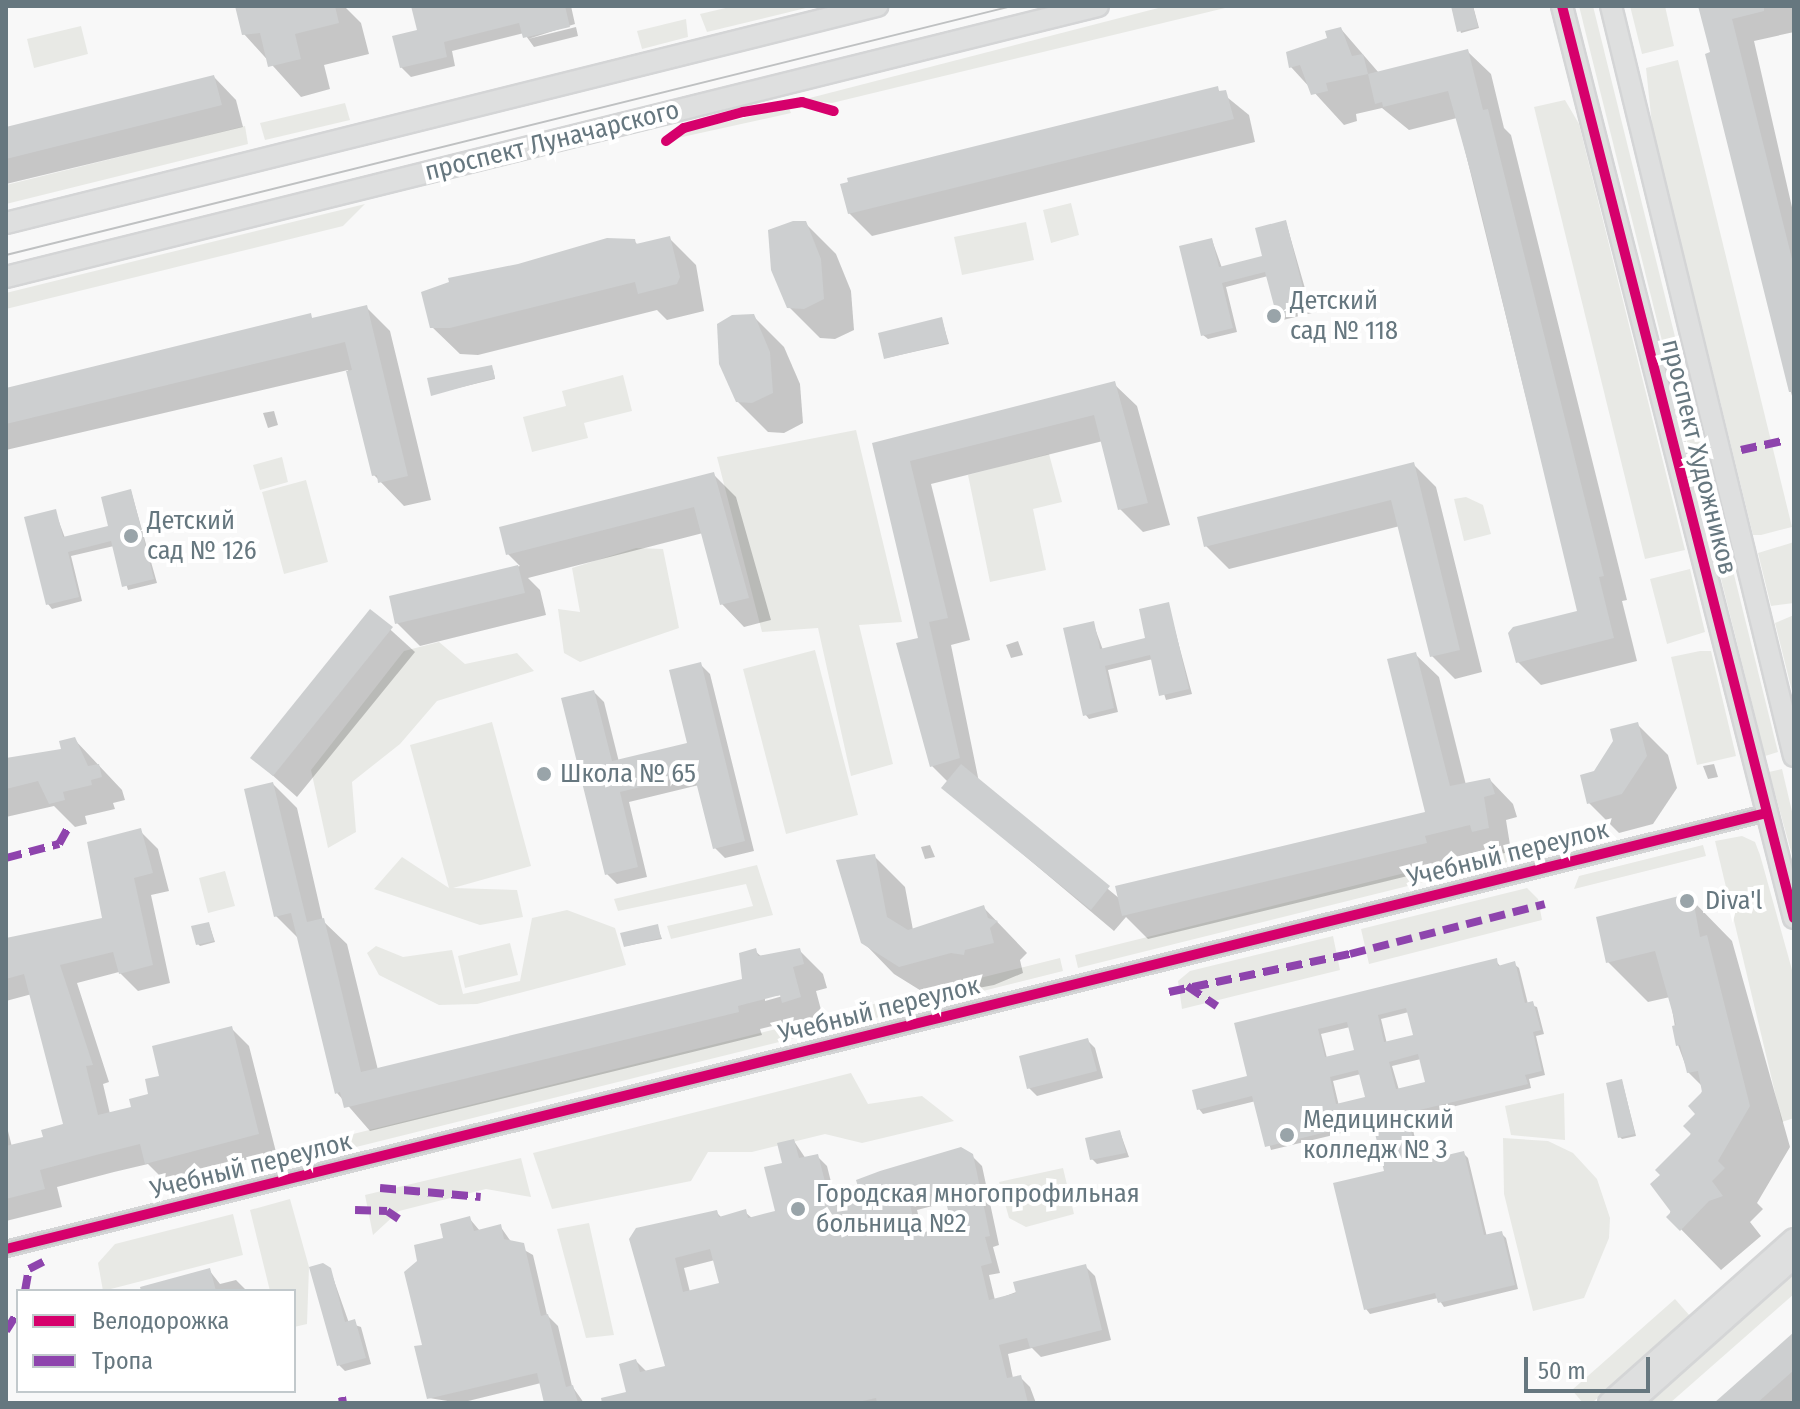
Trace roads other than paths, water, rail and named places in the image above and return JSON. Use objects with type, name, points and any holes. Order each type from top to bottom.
[{"type":"street","name":"проспект Луначарского","points":[[6,223],[877,6]]},
{"type":"street","name":"проспект Луначарского","points":[[6,277],[1098,6]]},
{"type":"street","name":"проспект Художников","points":[[1562,6],[1763,814],[1794,918]]},
{"type":"street","name":"проспект Художников","points":[[1611,6],[1794,756]]},
{"type":"street","name":"Учебный переулок","points":[[6,1249],[1763,814]]},
{"type":"street","points":[[1609,1403],[1794,1239]]},
{"type":"street","points":[[1631,1403],[1794,1258]]},
{"type":"tram line","points":[[6,255],[1012,6]]},
{"type":"place","name":"Детский сад № 118","points":[[1274,316]]},
{"type":"place","name":"Детский сад № 126","points":[[131,536]]},
{"type":"place","name":"Школа № 65","points":[[544,774]]},
{"type":"place","name":"Diva'l","points":[[1687,901]]},
{"type":"place","name":"Медицинский колледж № 3","points":[[1287,1135]]},
{"type":"place","name":"Городская многопрофильная больница №2","points":[[798,1209]]}]
